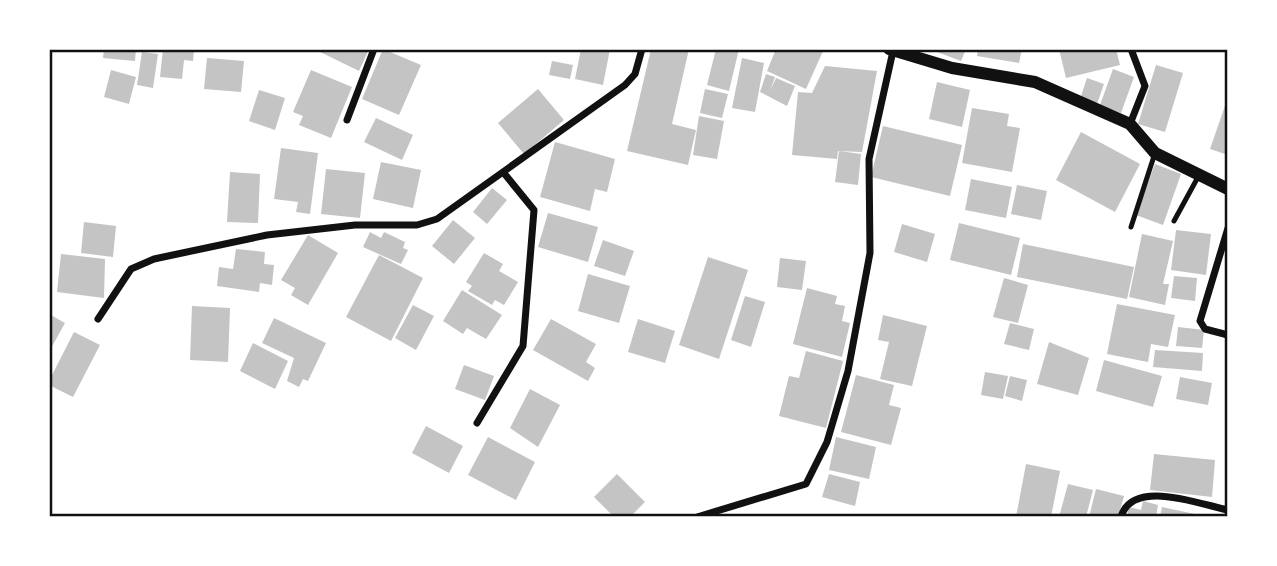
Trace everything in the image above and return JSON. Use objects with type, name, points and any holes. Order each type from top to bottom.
[{"type":"street","points":[[347,120],[374,49]]},
{"type":"street","points":[[98,319],[131,269],[154,259],[292,231],[355,225],[417,225],[437,219],[625,85],[635,74],[642,49]]},
{"type":"street","points":[[1130,124],[1145,86],[1131,49]]},
{"type":"street","points":[[697,517],[806,484],[827,442],[848,371],[870,253],[869,159],[891,50],[952,68],[1035,82],[1130,124],[1155,153],[1228,189]]},
{"type":"street","points":[[477,423],[523,346],[528,306],[528,262],[534,210],[503,172]]},
{"type":"street","points":[[1228,228],[1200,321],[1205,329],[1228,335]]},
{"type":"street","points":[[1121,517],[1129,503],[1150,495],[1228,509],[1227,517]]},
{"type":"lane","points":[[1130,227],[1155,153]]},
{"type":"lane","points":[[1174,221],[1200,174]]},
{"type":"building","points":[[104,49],[136,49],[135,61],[103,58]]},
{"type":"building","points":[[163,49],[194,49],[193,61],[184,60],[182,79],[160,77]]},
{"type":"building","points":[[314,49],[369,49],[359,71]]},
{"type":"building","points":[[383,49],[421,65],[399,115],[362,99]]},
{"type":"building","points":[[581,49],[610,49],[603,85],[575,79]]},
{"type":"building","points":[[651,49],[689,49],[672,124],[696,130],[688,165],[627,151]]},
{"type":"building","points":[[716,49],[739,49],[729,91],[707,85]]},
{"type":"building","points":[[776,49],[824,49],[806,89],[767,71]]},
{"type":"building","points":[[929,49],[966,49],[961,61]]},
{"type":"building","points":[[978,49],[1022,49],[1019,63],[977,56]]},
{"type":"building","points":[[1059,49],[1116,49],[1120,65],[1066,78]]},
{"type":"building","points":[[142,52],[158,54],[153,88],[137,85]]},
{"type":"building","points":[[207,58],[244,61],[241,92],[204,89]]},
{"type":"building","points":[[742,58],[764,63],[755,112],[732,108]]},
{"type":"building","points":[[552,61],[573,65],[570,79],[549,75]]},
{"type":"building","points":[[1156,65],[1183,73],[1165,132],[1138,124]]},
{"type":"building","points":[[825,66],[877,71],[862,152],[838,151],[837,159],[792,155],[798,92],[812,93]]},
{"type":"building","points":[[1113,69],[1134,77],[1121,113],[1100,105]]},
{"type":"building","points":[[111,70],[136,77],[129,104],[104,97]]},
{"type":"building","points":[[311,70],[352,87],[331,138],[299,125],[303,116],[293,112]]},
{"type":"building","points":[[766,74],[775,77],[770,91],[776,78],[795,86],[787,106],[760,92]]},
{"type":"building","points":[[1087,78],[1104,84],[1097,104],[1080,99]]},
{"type":"building","points":[[937,82],[970,90],[962,127],[929,119]]},
{"type":"building","points":[[538,89],[564,120],[524,154],[498,123]]},
{"type":"building","points":[[705,89],[728,94],[722,118],[700,113]]},
{"type":"building","points":[[259,90],[285,98],[275,130],[249,121]]},
{"type":"building","points":[[1228,97],[1228,155],[1210,149]]},
{"type":"building","points":[[972,108],[1009,114],[1007,126],[1020,128],[1012,172],[962,163]]},
{"type":"building","points":[[699,116],[724,121],[717,159],[693,155]]},
{"type":"building","points":[[376,118],[413,135],[402,160],[364,142]]},
{"type":"building","points":[[883,126],[962,145],[950,196],[871,177]]},
{"type":"building","points":[[1081,132],[1140,164],[1115,212],[1056,180]]},
{"type":"building","points":[[555,142],[615,159],[607,192],[595,189],[590,211],[540,197]]},
{"type":"building","points":[[281,148],[318,153],[310,214],[296,212],[298,202],[274,199]]},
{"type":"building","points":[[839,151],[861,154],[858,185],[835,182]]},
{"type":"building","points":[[381,162],[421,170],[413,208],[373,199]]},
{"type":"building","points":[[1155,164],[1181,174],[1163,225],[1136,215]]},
{"type":"building","points":[[326,169],[365,173],[360,218],[321,214]]},
{"type":"building","points":[[230,172],[260,174],[258,223],[227,222]]},
{"type":"building","points":[[971,179],[1012,187],[1006,218],[965,210]]},
{"type":"building","points":[[1017,185],[1047,191],[1041,220],[1011,214]]},
{"type":"building","points":[[492,188],[507,200],[487,224],[473,212]]},
{"type":"building","points":[[548,213],[598,227],[588,262],[538,247]]},
{"type":"building","points":[[453,220],[475,238],[454,264],[432,246]]},
{"type":"building","points":[[84,222],[116,226],[113,257],[81,253]]},
{"type":"building","points":[[959,223],[1020,238],[1011,275],[950,260]]},
{"type":"building","points":[[902,224],[935,234],[927,262],[894,252]]},
{"type":"building","points":[[1176,230],[1211,234],[1206,275],[1171,270]]},
{"type":"building","points":[[370,232],[381,238],[384,232],[405,242],[403,248],[408,250],[401,264],[363,247]]},
{"type":"building","points":[[1142,234],[1173,241],[1163,284],[1169,284],[1165,305],[1129,297]]},
{"type":"building","points":[[308,235],[338,253],[308,305],[291,295],[295,288],[281,280]]},
{"type":"building","points":[[603,240],[634,251],[625,276],[594,266]]},
{"type":"building","points":[[1023,244],[1134,267],[1127,299],[1017,277]]},
{"type":"building","points":[[236,249],[265,252],[264,264],[274,265],[272,285],[260,283],[259,292],[217,286],[219,267],[233,269]]},
{"type":"building","points":[[484,253],[503,264],[499,271],[518,282],[504,305],[495,300],[492,305],[468,291],[472,286],[466,282]]},
{"type":"building","points":[[61,254],[105,259],[104,298],[57,292]]},
{"type":"building","points":[[379,255],[423,278],[391,341],[346,317]]},
{"type":"building","points":[[708,257],[748,270],[719,359],[679,345]]},
{"type":"building","points":[[780,258],[806,261],[802,290],[777,287]]},
{"type":"building","points":[[588,274],[630,286],[619,323],[578,311]]},
{"type":"building","points":[[1174,276],[1197,278],[1195,301],[1171,298]]},
{"type":"building","points":[[1004,278],[1028,285],[1018,323],[993,317]]},
{"type":"building","points":[[807,288],[837,296],[835,304],[845,306],[842,321],[850,323],[842,357],[793,344]]},
{"type":"building","points":[[462,290],[502,315],[486,339],[467,328],[463,334],[443,321]]},
{"type":"building","points":[[745,296],[765,302],[751,347],[731,340]]},
{"type":"building","points":[[1117,304],[1175,315],[1168,347],[1151,344],[1148,362],[1107,354]]},
{"type":"building","points":[[413,305],[434,316],[416,350],[395,338]]},
{"type":"building","points":[[192,306],[230,308],[228,362],[190,360]]},
{"type":"building","points":[[49,314],[65,323],[49,352]]},
{"type":"building","points":[[883,315],[927,326],[912,386],[880,379],[889,342],[878,340]]},
{"type":"building","points":[[274,318],[326,343],[308,381],[303,379],[299,387],[287,381],[294,358],[262,343]]},
{"type":"building","points":[[551,319],[596,344],[586,362],[595,368],[588,381],[533,350]]},
{"type":"building","points":[[638,319],[675,331],[665,363],[628,352]]},
{"type":"building","points":[[1010,323],[1034,329],[1029,350],[1004,344]]},
{"type":"building","points":[[1178,327],[1204,330],[1202,348],[1176,346]]},
{"type":"building","points":[[74,332],[100,345],[73,397],[49,385],[49,381]]},
{"type":"building","points":[[1049,342],[1089,358],[1078,395],[1037,384]]},
{"type":"building","points":[[253,343],[288,361],[275,389],[240,371]]},
{"type":"building","points":[[1155,350],[1203,353],[1202,371],[1153,367]]},
{"type":"building","points":[[806,351],[843,361],[826,428],[779,416],[789,376],[799,378]]},
{"type":"building","points":[[1104,360],[1162,376],[1153,407],[1096,391]]},
{"type":"building","points":[[464,365],[494,376],[485,400],[455,389]]},
{"type":"building","points":[[985,372],[1008,376],[1003,399],[981,395]]},
{"type":"building","points":[[856,375],[894,385],[889,405],[901,408],[891,445],[841,432]]},
{"type":"building","points":[[1010,376],[1027,380],[1022,401],[1005,396]]},
{"type":"building","points":[[1180,377],[1212,383],[1208,405],[1176,399]]},
{"type":"building","points":[[530,389],[560,405],[538,447],[510,428]]},
{"type":"building","points":[[426,426],[463,446],[449,473],[412,453]]},
{"type":"building","points":[[488,437],[535,462],[516,500],[468,475]]},
{"type":"building","points":[[836,437],[876,447],[869,479],[829,470]]},
{"type":"building","points":[[1154,454],[1215,460],[1212,497],[1150,490]]},
{"type":"building","points":[[1026,464],[1060,471],[1051,517],[1016,517]]},
{"type":"building","points":[[617,474],[645,502],[630,517],[614,517],[594,497]]},
{"type":"building","points":[[829,474],[860,482],[855,506],[822,497]]},
{"type":"building","points":[[1068,484],[1093,490],[1086,517],[1059,517]]},
{"type":"building","points":[[1096,489],[1124,496],[1118,517],[1089,517]]},
{"type":"building","points":[[1143,501],[1158,505],[1156,517],[1127,517],[1129,507],[1141,510]]},
{"type":"building","points":[[1162,507],[1204,516],[1204,517],[1160,517]]}]
